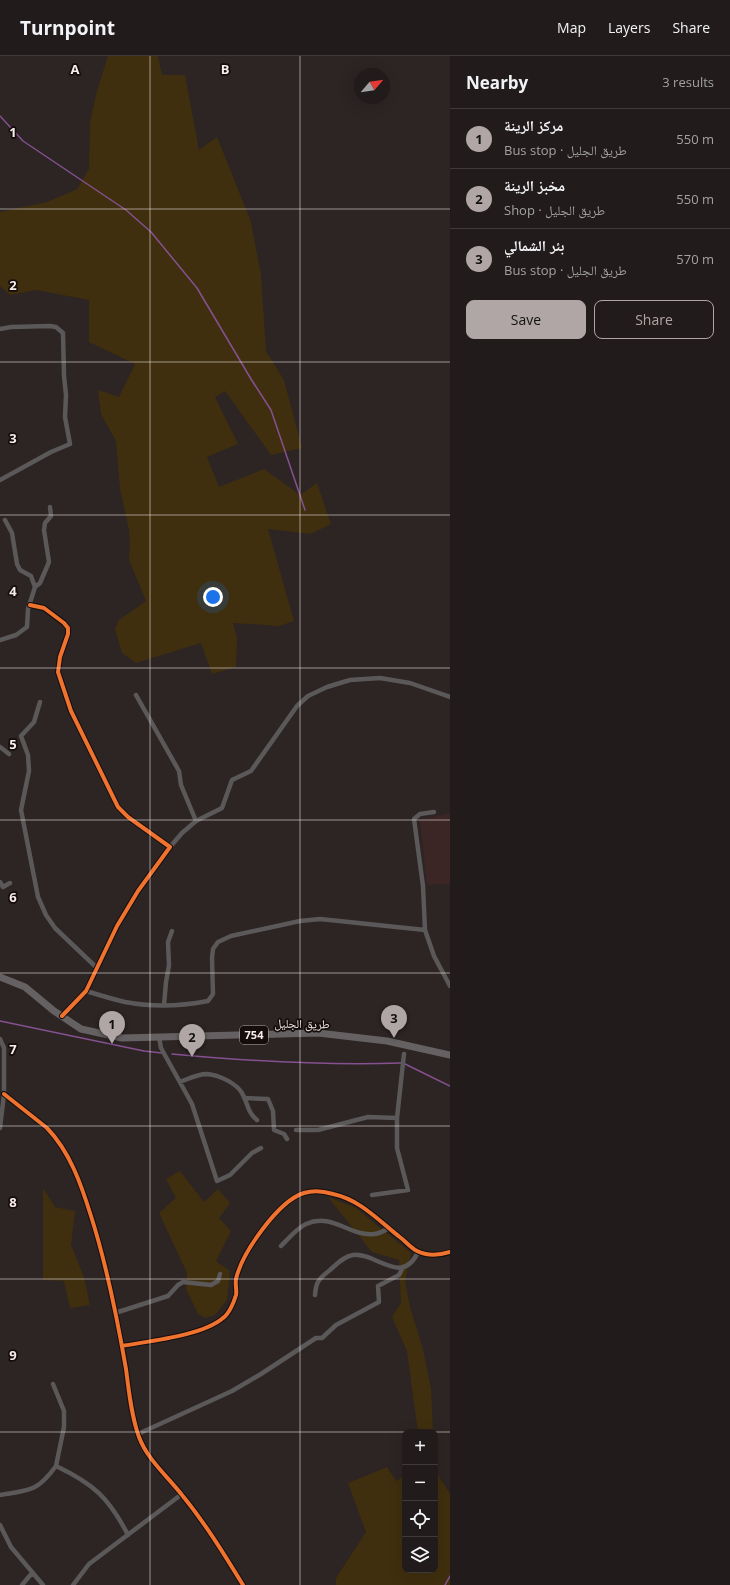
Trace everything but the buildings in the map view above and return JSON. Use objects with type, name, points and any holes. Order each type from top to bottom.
[{"type":"main road","name":"طريق الجليل","points":[[0,972],[24,983],[54,1006],[62,1016]]},
{"type":"main road","name":"طريق الجليل","points":[[0,977],[25,988],[81,1029],[103,1035],[122,1038],[318,1033],[387,1041],[450,1055]]},
{"type":"street","points":[[0,329],[11,327],[50,326],[63,333],[66,395],[65,417],[70,444],[51,452],[0,480]]},
{"type":"street","points":[[35,586],[40,583],[49,562],[44,530],[45,523],[51,516],[50,507]]},
{"type":"street","points":[[0,640],[16,635],[27,627],[28,609],[35,586],[31,576],[20,570],[17,564],[12,534],[5,520]]},
{"type":"street","points":[[30,606],[44,608],[64,623],[68,628],[68,634],[60,657],[58,672],[71,711],[118,807],[128,817],[170,847]]},
{"type":"street","points":[[62,1016],[86,991],[117,926],[138,891],[170,847],[182,833],[196,821],[222,808],[232,780],[250,771],[297,706],[308,696],[327,687],[350,680],[380,678],[410,683],[450,696]]},
{"type":"street","points":[[136,696],[179,771],[181,785],[196,821]]},
{"type":"street","points":[[40,702],[34,722],[21,736],[28,755],[29,771],[21,810],[38,897],[46,915],[55,928],[97,968]]},
{"type":"street","points":[[0,747],[9,754]]},
{"type":"street","points":[[434,812],[420,814],[414,819],[424,886],[425,930],[434,956],[450,986]]},
{"type":"street","points":[[0,882],[3,887],[10,883]]},
{"type":"street","points":[[86,991],[142,1004],[164,1005],[203,1002],[208,1001],[214,994],[213,949],[218,942],[231,936],[300,921],[320,919],[425,930]]},
{"type":"street","points":[[164,1005],[169,965],[168,942],[172,931]]},
{"type":"street","points":[[159,1037],[161,1048],[192,1104],[217,1181],[230,1175],[252,1153],[261,1148]]},
{"type":"street","points":[[0,1039],[4,1048],[4,1094],[0,1128]]},
{"type":"street","points":[[372,1195],[408,1190],[397,1148],[397,1118],[404,1054]]},
{"type":"street","points":[[180,1082],[198,1075],[207,1074],[237,1086],[244,1098],[251,1116],[257,1120]]},
{"type":"street","points":[[4,1094],[49,1131],[68,1157],[81,1184],[101,1249],[116,1313],[130,1399],[138,1434],[149,1454],[209,1530],[243,1585]]},
{"type":"street","points":[[244,1098],[268,1098],[273,1111],[274,1130],[284,1134],[287,1139]]},
{"type":"street","points":[[296,1130],[318,1130],[368,1117],[397,1118]]},
{"type":"street","points":[[122,1346],[188,1333],[211,1326],[224,1318],[232,1306],[236,1295],[236,1279],[263,1227],[294,1198],[302,1194],[316,1190],[346,1197],[360,1204],[418,1252],[434,1255],[450,1252]]},
{"type":"street","points":[[281,1246],[304,1224],[317,1220],[331,1221],[366,1234],[375,1234],[389,1228]]},
{"type":"street","points":[[138,1434],[232,1390],[261,1374],[316,1338],[322,1338],[336,1325],[379,1302],[378,1286],[399,1275],[404,1267],[412,1262],[418,1252]]},
{"type":"street","points":[[314,1295],[316,1284],[320,1278],[345,1257],[354,1254],[391,1266],[404,1267]]},
{"type":"street","points":[[116,1313],[168,1296],[178,1285],[183,1282],[211,1285],[218,1281],[220,1274]]},
{"type":"street","points":[[0,1494],[30,1490],[40,1485],[47,1480],[56,1466],[64,1427],[64,1411],[53,1384]]},
{"type":"street","points":[[56,1466],[76,1476],[95,1489],[108,1501],[118,1514],[128,1535]]},
{"type":"street","points":[[73,1585],[88,1564],[182,1494]]},
{"type":"street","points":[[0,1525],[11,1547],[43,1585]]},
{"type":"street","points":[[22,1585],[32,1573]]},
{"type":"shaded area","points":[[108,56],[158,56],[162,75],[185,75],[199,150],[217,137],[251,222],[261,275],[266,351],[284,380],[302,448],[271,455],[225,391],[215,397],[238,444],[207,457],[219,487],[264,469],[300,495],[317,483],[331,524],[311,534],[268,529],[294,621],[279,626],[233,623],[237,638],[236,667],[212,674],[201,643],[136,663],[122,653],[115,629],[119,620],[146,601],[129,560],[129,530],[120,489],[116,441],[101,414],[98,390],[119,397],[135,364],[89,342],[89,300],[36,290],[10,295],[0,286],[0,212],[47,202],[77,189],[89,169],[90,122],[97,91]]},
{"type":"shaded area","points":[[450,813],[450,884],[427,885],[420,820]]},
{"type":"shaded area","points":[[180,1171],[204,1202],[218,1189],[230,1203],[219,1218],[231,1231],[216,1261],[230,1271],[227,1300],[215,1315],[205,1318],[198,1314],[186,1289],[187,1273],[159,1213],[176,1198],[166,1179]]},
{"type":"shaded area","points":[[43,1188],[55,1207],[75,1211],[71,1245],[84,1277],[90,1305],[70,1308],[64,1281],[43,1280]]},
{"type":"shaded area","points":[[328,1197],[356,1208],[411,1253],[405,1281],[410,1307],[423,1349],[431,1389],[433,1429],[418,1429],[407,1351],[392,1317],[401,1303],[399,1260],[372,1252]]},
{"type":"shaded area","points":[[387,1467],[396,1481],[402,1478],[402,1573],[438,1573],[438,1475],[450,1494],[450,1585],[336,1585],[336,1578],[366,1532],[348,1483]]},
{"type":"waterway","points":[[0,116],[23,141],[126,210],[151,232],[197,288],[271,410],[305,510]]},
{"type":"waterway","points":[[0,1021],[144,1051],[162,1053]]},
{"type":"waterway","points":[[172,1054],[286,1062],[344,1064],[401,1063]]},
{"type":"waterway","points":[[405,1064],[450,1086]]},
{"type":"waterway","points":[[445,1585],[450,1576]]},
{"type":"cycle path","points":[[30,605],[44,608],[64,623],[68,628],[68,634],[60,657],[58,672],[71,711],[118,807],[128,817],[170,847],[138,891],[117,926],[86,991],[62,1016]]},
{"type":"cycle path","points":[[4,1094],[47,1128],[62,1147],[74,1169],[91,1216],[107,1273],[123,1350],[132,1412],[139,1437],[147,1453],[182,1495],[221,1550],[243,1585]]},
{"type":"cycle path","points":[[122,1346],[175,1337],[202,1329],[223,1318],[229,1311],[234,1301],[236,1293],[236,1279],[253,1242],[262,1229],[283,1206],[304,1193],[315,1191],[326,1192],[352,1201],[369,1212],[421,1253],[442,1254],[450,1252]]},
{"type":"place","name":"بئر الشمالي","points":[[394,1038]]},
{"type":"place","name":"مركز الرينة","points":[[112,1044]]},
{"type":"place","name":"مخبز الرينة","points":[[192,1057]]}]
